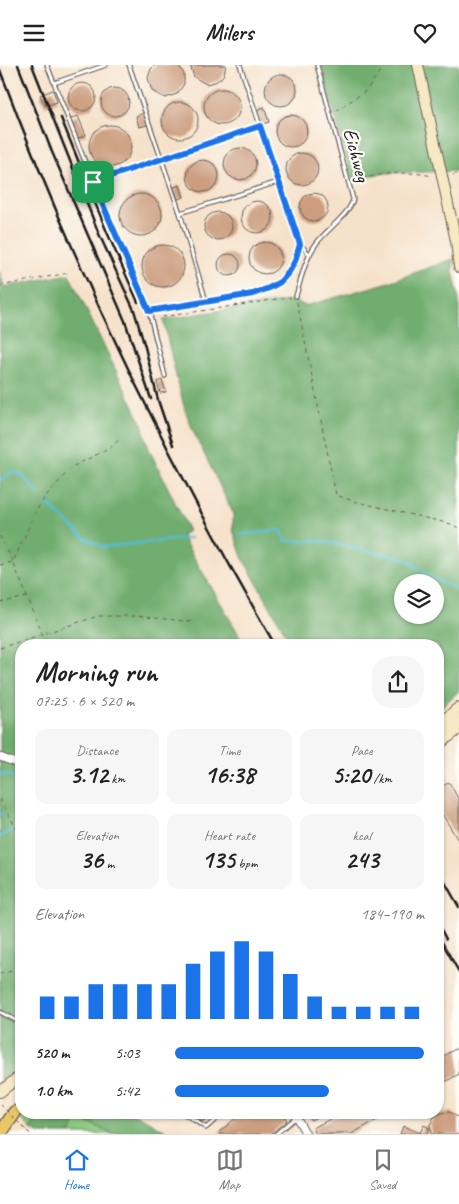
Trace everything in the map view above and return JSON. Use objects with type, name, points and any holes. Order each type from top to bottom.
[{"type":"highway","points":[[0,1134],[15,1113]]},
{"type":"main road","points":[[418,65],[457,243],[459,267]]},
{"type":"main road","points":[[444,720],[459,707]]},
{"type":"main road","points":[[444,732],[459,719]]},
{"type":"main road","points":[[444,740],[459,729]]},
{"type":"main road","points":[[0,1092],[15,1080]]},
{"type":"main road","points":[[0,1124],[15,1112]]},
{"type":"street","points":[[0,757],[15,763]]},
{"type":"street","points":[[297,1119],[306,1134]]},
{"type":"lane","points":[[47,65],[93,182],[149,311],[165,376]]},
{"type":"lane","points":[[54,83],[106,65]]},
{"type":"lane","points":[[129,65],[180,213],[206,301]]},
{"type":"lane","points":[[240,65],[300,244],[310,255]]},
{"type":"lane","name":"Eichweg","points":[[296,296],[315,245],[351,205],[353,196],[317,65]]},
{"type":"lane","points":[[93,182],[260,126]]},
{"type":"lane","points":[[180,213],[278,182]]},
{"type":"lane","points":[[149,311],[253,294],[280,282],[292,266],[300,244]]},
{"type":"lane","points":[[0,1012],[15,1020]]},
{"type":"lane","points":[[192,1119],[206,1128],[216,1119]]},
{"type":"lane","points":[[276,1134],[291,1119]]},
{"type":"path","points":[[331,115],[367,91],[384,65]]},
{"type":"path","points":[[349,181],[384,174],[424,174],[442,179]]},
{"type":"path","points":[[0,286],[68,273]]},
{"type":"path","points":[[162,317],[296,296],[336,495],[353,501],[451,524],[459,528]]},
{"type":"path","points":[[12,562],[36,511],[45,497],[72,467],[110,448],[120,439]]},
{"type":"path","points":[[0,536],[44,639]]},
{"type":"path","points":[[0,565],[12,562]]},
{"type":"path","points":[[0,603],[27,597]]},
{"type":"path","points":[[29,639],[98,616],[136,616],[194,622]]},
{"type":"path","points":[[0,648],[15,643]]},
{"type":"path","points":[[0,799],[15,826]]},
{"type":"path","points":[[0,974],[15,971]]},
{"type":"path","points":[[0,1104],[31,1134]]},
{"type":"green space","points":[[321,65],[459,65],[459,171],[384,173],[352,179]]},
{"type":"green space","points":[[453,259],[453,271],[459,300],[459,691],[444,705],[444,639],[289,639],[242,557],[233,530],[233,513],[193,431],[185,410],[163,320],[294,300],[305,306],[386,283]]},
{"type":"green space","points":[[0,272],[4,287],[69,274],[142,424],[149,449],[189,531],[181,535],[242,639],[15,639],[15,1068],[0,1081]]},
{"type":"green space","points":[[22,1119],[36,1119],[31,1129]]},
{"type":"green space","points":[[36,1119],[78,1119],[70,1134],[41,1134],[31,1129]]},
{"type":"green space","points":[[78,1119],[80,1119],[113,1134],[70,1134]]},
{"type":"green space","points":[[80,1119],[145,1119],[171,1134],[113,1134]]},
{"type":"building","points":[[155,65],[178,65],[184,74],[184,84],[177,94],[165,98],[152,91],[148,78],[151,69]]},
{"type":"building","points":[[190,65],[226,65],[221,78],[206,84],[194,77]]},
{"type":"building","points":[[281,74],[287,75],[292,79],[296,84],[296,96],[292,101],[287,105],[281,106],[275,105],[270,101],[266,96],[265,90],[266,84],[270,79],[275,75]]},
{"type":"building","points":[[82,83],[92,87],[96,97],[92,107],[82,111],[72,107],[68,97],[72,87]]},
{"type":"building","points":[[115,88],[125,92],[129,102],[125,112],[115,116],[105,112],[101,102],[105,92]]},
{"type":"building","points":[[222,89],[229,90],[235,94],[239,100],[239,114],[235,120],[229,124],[222,125],[215,124],[209,120],[205,114],[204,107],[205,100],[209,94],[215,90]]},
{"type":"building","points":[[53,90],[57,102],[45,106],[40,95]]},
{"type":"building","points":[[180,102],[187,103],[193,107],[197,113],[197,127],[193,133],[187,137],[180,138],[173,137],[167,133],[163,127],[162,120],[163,113],[167,107],[173,103]]},
{"type":"building","points":[[264,107],[269,122],[262,124],[257,110]]},
{"type":"building","points":[[144,113],[148,125],[139,127],[136,116]]},
{"type":"building","points":[[291,115],[297,116],[302,120],[306,125],[306,137],[302,142],[297,146],[291,147],[285,146],[280,142],[276,137],[275,131],[276,125],[280,120],[285,116]]},
{"type":"building","points":[[78,116],[86,135],[78,138],[70,119]]},
{"type":"building","points":[[110,125],[125,131],[131,146],[125,161],[110,167],[95,161],[89,146],[95,131]]},
{"type":"building","points":[[240,148],[246,149],[251,153],[255,158],[255,170],[251,175],[246,179],[240,180],[234,179],[229,175],[225,170],[224,164],[225,158],[229,153],[234,149]]},
{"type":"building","points":[[302,153],[308,154],[313,158],[317,163],[317,175],[313,180],[308,184],[302,185],[296,184],[291,180],[287,175],[286,169],[287,163],[291,158],[296,154]]},
{"type":"building","points":[[203,160],[209,161],[214,165],[218,170],[218,182],[214,187],[209,191],[203,192],[197,191],[192,187],[188,182],[187,176],[188,170],[192,165],[197,161]]},
{"type":"building","points":[[180,185],[184,197],[178,199],[174,187]]},
{"type":"building","points":[[314,193],[324,197],[328,207],[324,217],[314,221],[304,217],[300,207],[304,197]]},
{"type":"building","points":[[141,194],[156,200],[162,215],[156,230],[141,236],[126,230],[120,215],[126,200]]},
{"type":"building","points":[[257,201],[263,202],[268,206],[272,211],[272,223],[268,228],[263,232],[257,233],[251,232],[246,228],[242,223],[241,217],[242,211],[246,206],[251,202]]},
{"type":"building","points":[[218,212],[228,216],[232,226],[228,236],[218,240],[208,236],[204,226],[208,216]]},
{"type":"building","points":[[265,242],[271,243],[276,247],[280,252],[280,264],[276,269],[271,273],[265,274],[259,273],[254,269],[250,264],[249,258],[250,252],[254,247],[259,243]]},
{"type":"building","points":[[163,245],[178,251],[184,266],[178,281],[163,287],[148,281],[142,266],[148,251]]},
{"type":"building","points":[[229,254],[237,257],[240,265],[237,273],[229,276],[221,273],[218,265],[221,257]]},
{"type":"building","points":[[162,380],[166,392],[160,393],[157,382]]},
{"type":"building","points":[[449,782],[459,800],[459,842],[444,817],[444,785]]},
{"type":"building","points":[[459,1047],[459,1074],[444,1083],[444,1056]]},
{"type":"building","points":[[450,1112],[459,1118],[459,1134],[431,1134],[430,1125],[433,1119],[444,1119],[444,1113]]},
{"type":"building","points":[[235,1119],[287,1120],[271,1134],[221,1134],[219,1132]]},
{"type":"building","points":[[330,1119],[379,1119],[351,1134],[346,1132],[342,1134],[316,1134],[313,1128]]},
{"type":"building","points":[[424,1125],[429,1128],[427,1134],[400,1134],[403,1126],[420,1133]]},
{"type":"waterway","points":[[0,480],[14,471],[24,477],[39,495]]},
{"type":"waterway","points":[[46,503],[85,538],[104,547],[190,538]]},
{"type":"waterway","points":[[239,535],[281,530],[286,541],[322,541],[404,558],[423,572],[459,591]]},
{"type":"waterway","points":[[0,773],[15,777]]},
{"type":"waterway","points":[[0,836],[13,830]]},
{"type":"railway","points":[[18,65],[52,152],[125,321],[151,399]]},
{"type":"railway","points":[[32,65],[99,234],[134,310],[158,400],[173,445]]},
{"type":"railway","points":[[0,70],[60,218],[126,363],[197,506],[272,639]]},
{"type":"railway","points":[[61,118],[107,232],[138,302]]},
{"type":"railway","points":[[444,881],[459,907]]},
{"type":"railway","points":[[444,935],[446,939]]},
{"type":"railway","points":[[444,946],[459,972]]},
{"type":"route","points":[[260,126],[300,244],[295,261],[289,272],[280,282],[253,294],[149,311],[93,182],[260,126]]}]
